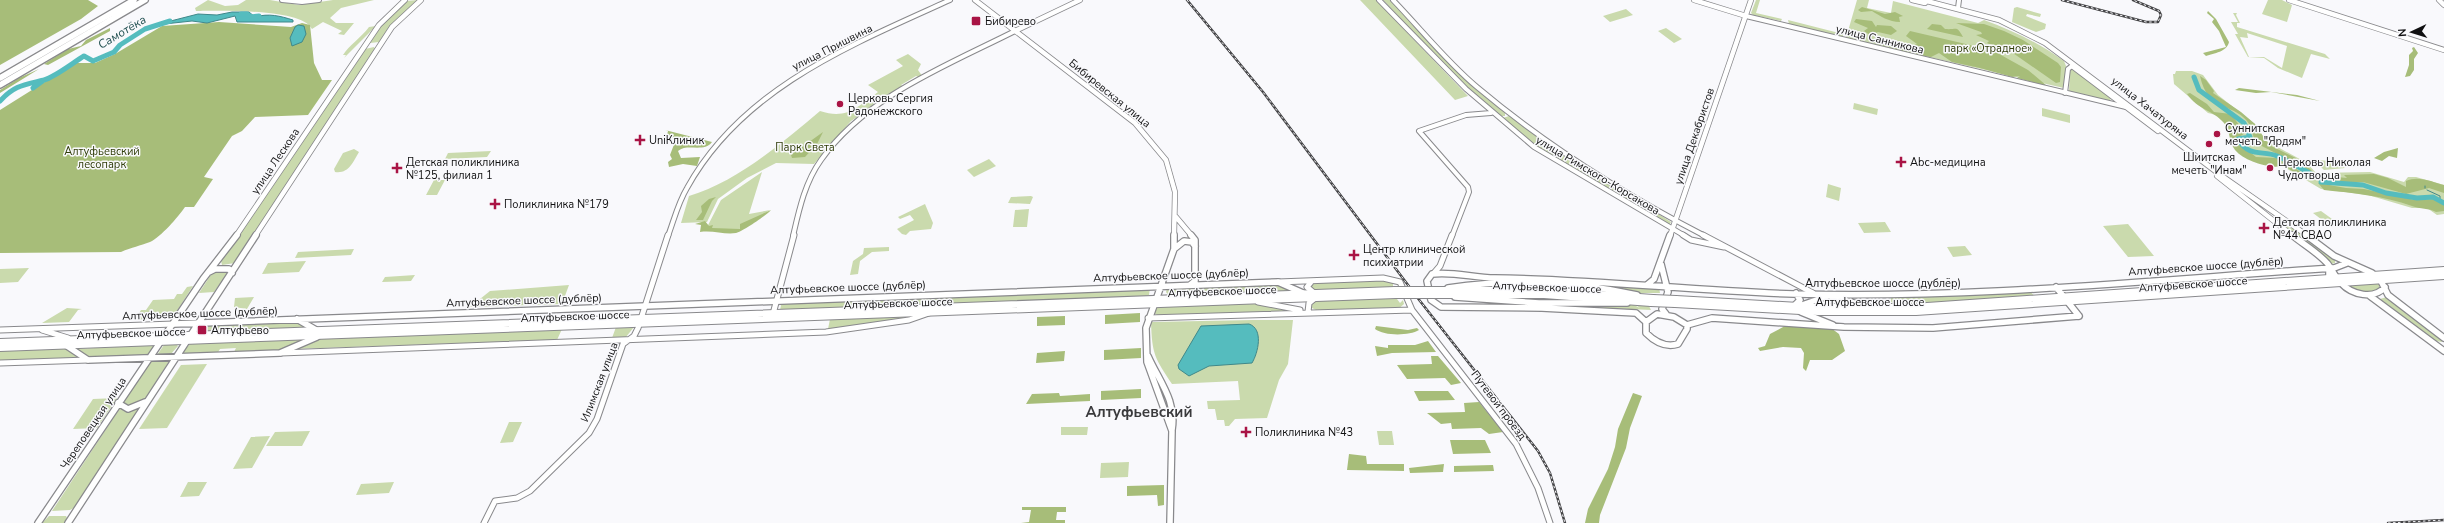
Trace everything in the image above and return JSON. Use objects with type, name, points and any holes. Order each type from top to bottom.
[{"type":"highway","points":[[0,78],[134,0]]},
{"type":"highway","points":[[0,85],[145,0]]},
{"type":"main road","name":"улица Лескова","points":[[166,336],[208,272],[234,241],[379,25],[405,0]]},
{"type":"main road","points":[[68,523],[200,323],[393,25],[421,0]]},
{"type":"main road","name":"Бибиревская улица","points":[[975,0],[1124,114],[1148,136],[1161,153],[1171,172],[1175,192],[1174,249],[1148,318]]},
{"type":"main road","points":[[1015,31],[1080,0]]},
{"type":"main road","points":[[1694,0],[1746,16]]},
{"type":"main road","name":"улица Декабристов","points":[[1645,284],[1653,281],[1661,263],[1671,229],[1751,0]]},
{"type":"main road","name":"улица Декабристов","points":[[1746,16],[1749,14],[1754,0]]},
{"type":"main road","name":"улица Хачатуряна","points":[[1912,0],[1957,9],[1984,18],[2019,32],[2043,45],[2334,256],[2376,276]]},
{"type":"main road","name":"улица Хачатуряна","points":[[1923,0],[1998,20],[2031,35],[2066,57],[2332,268]]},
{"type":"main road","points":[[2289,0],[2444,50]]},
{"type":"main road","points":[[2439,0],[2444,5]]},
{"type":"main road","points":[[1175,216],[1180,225],[1192,235],[1195,246],[1195,281],[1190,285]]},
{"type":"main road","points":[[1174,249],[1184,241],[1192,242],[1195,246]]},
{"type":"main road","points":[[214,264],[217,266],[231,266],[239,263]]},
{"type":"main road","name":"улица Декабристов","points":[[1661,263],[1668,292]]},
{"type":"main road","name":"Алтуфьевское шоссе (дублёр)","points":[[1559,281],[1656,284],[1830,296],[1932,294],[2332,268],[2350,264]]},
{"type":"main road","points":[[2328,278],[2327,273],[2332,268],[2336,279],[2354,292],[2378,294],[2384,288]]},
{"type":"main road","points":[[208,272],[215,269],[229,269],[232,273]]},
{"type":"main road","points":[[2315,269],[2328,278]]},
{"type":"main road","name":"Алтуфьевское шоссе","points":[[0,342],[192,335],[317,333],[1155,301],[1246,300],[1318,295],[1437,292],[1544,295],[1908,313],[2328,278],[2336,279],[2444,270]]},
{"type":"main road","points":[[1566,303],[1552,305],[1437,306],[1430,300],[1426,283],[1429,276],[1434,273],[1449,273],[1473,278],[1559,281],[1618,290],[1649,300]]},
{"type":"main road","points":[[1195,276],[1197,281],[1203,284]]},
{"type":"main road","points":[[2376,276],[2384,281],[2384,288],[2388,296],[2444,338]]},
{"type":"main road","name":"Алтуфьевское шоссе","points":[[1795,308],[1869,308],[2066,300],[2341,284],[2444,276]]},
{"type":"main road","points":[[1437,292],[1464,285],[1531,279],[1559,281]]},
{"type":"main road","points":[[1278,282],[1304,293]]},
{"type":"main road","name":"Алтуфьевское шоссе (дублёр)","points":[[174,324],[1278,282]]},
{"type":"main road","points":[[1656,284],[1668,292],[1662,309],[1666,314],[1687,324],[1712,318],[1837,326],[1939,328],[2079,316],[2056,287]]},
{"type":"main road","points":[[1437,292],[1472,299],[1571,309],[1636,313],[1643,317],[1646,322],[1645,329],[1651,338],[1657,342],[1670,346],[1678,344],[1687,329],[1687,324]]},
{"type":"main road","name":"Алтуфьевское шоссе","points":[[772,316],[930,312],[1304,293],[1318,295]]},
{"type":"main road","points":[[1795,308],[1800,302],[1796,293]]},
{"type":"main road","points":[[2365,294],[2377,299],[2444,351]]},
{"type":"main road","points":[[1795,308],[1830,296],[1869,308]]},
{"type":"main road","points":[[1539,305],[1649,300]]},
{"type":"main road","points":[[1552,305],[1571,309]]},
{"type":"main road","points":[[1795,308],[1837,326]]},
{"type":"main road","points":[[1795,308],[1803,317],[1802,324]]},
{"type":"main road","points":[[1646,322],[1652,317],[1666,314]]},
{"type":"main road","points":[[1148,318],[1147,362],[1172,431]]},
{"type":"main road","points":[[64,345],[71,347],[88,360],[280,353],[317,333],[297,319]]},
{"type":"main road","name":"Алтуфьевское шоссе","points":[[0,348],[188,341],[317,333]]},
{"type":"main road","name":"Череповецкая улица","points":[[38,523],[118,403],[166,336]]},
{"type":"main road","points":[[1147,347],[1152,364],[1171,401],[1174,419],[1172,431],[1170,523]]},
{"type":"main road","points":[[118,403],[122,408],[130,409],[148,401]]},
{"type":"street","points":[[282,0],[296,2],[319,0]]},
{"type":"street","name":"улица Пришвина","points":[[640,321],[682,197],[697,171],[728,130],[766,96],[810,67],[950,0]]},
{"type":"street","name":"улица Римского-Корсакова","points":[[1379,0],[1466,89],[1493,114],[1554,161],[1694,241],[1730,248]]},
{"type":"street","name":"улица Римского-Корсакова","points":[[1393,0],[1478,87],[1507,113],[1539,136],[1618,185],[1634,199],[1730,248]]},
{"type":"street","points":[[1957,9],[1959,0]]},
{"type":"street","name":"улица Санникова","points":[[1746,16],[2108,103],[2129,106]]},
{"type":"street","points":[[772,316],[806,188],[822,158],[835,141],[854,123],[885,100],[1015,31]]},
{"type":"street","points":[[2066,93],[2068,69],[2072,66]]},
{"type":"street","points":[[1466,89],[1466,87],[1470,85],[1478,87]]},
{"type":"street","points":[[2108,103],[2112,101],[2112,96]]},
{"type":"street","points":[[1434,273],[1440,265],[1468,199],[1469,189],[1419,131],[1466,114],[1493,114],[1505,117],[1507,113]]},
{"type":"street","points":[[1694,241],[1704,240],[1700,234]]},
{"type":"street","points":[[1730,248],[1792,283],[1818,294]]},
{"type":"street","points":[[1440,265],[1443,270],[1449,273]]},
{"type":"street","points":[[1308,312],[1310,302],[1318,295],[1307,288],[1308,283],[1314,280]]},
{"type":"street","name":"Алтуфьевское шоссе (дублёр)","points":[[1278,282],[1314,280],[1396,280],[1403,286],[1412,310]]},
{"type":"street","points":[[1792,283],[1797,288],[1796,293]]},
{"type":"street","points":[[1246,300],[1295,311]]},
{"type":"street","points":[[1148,318],[1295,311],[1412,310]]},
{"type":"street","name":"Путевой проезд","points":[[1412,310],[1516,444],[1538,488],[1550,523]]},
{"type":"street","points":[[629,340],[826,332],[909,320],[930,312]]},
{"type":"street","name":"Илимская улица","points":[[484,523],[495,501],[517,498],[530,491],[589,433],[598,415],[622,342],[629,340],[634,336],[640,321]]},
{"type":"street","name":"Алтуфьевское шоссе (дублёр)","points":[[0,330],[174,324]]},
{"type":"street","points":[[38,329],[73,339]]},
{"type":"street","points":[[280,353],[622,342]]},
{"type":"street","points":[[0,363],[88,360]]},
{"type":"green space","points":[[0,0],[88,0],[98,6],[81,19],[0,65]]},
{"type":"green space","points":[[208,0],[225,6],[238,5],[246,0],[270,0],[299,5],[333,0],[374,0],[341,8],[330,18],[336,23],[354,23],[344,35],[338,34],[342,31],[323,22],[312,29],[305,22],[292,17],[277,14],[240,11],[196,11],[195,8]]},
{"type":"green space","points":[[418,0],[391,25],[379,42],[370,43],[382,24],[406,1]]},
{"type":"green space","points":[[1360,0],[1376,0],[1468,96],[1455,100]]},
{"type":"green space","points":[[1383,0],[1392,0],[1475,86],[1505,113],[1505,116],[1498,116],[1465,86]]},
{"type":"green space","points":[[1756,0],[1760,0],[1756,13],[1782,19],[1781,21],[1753,15],[1751,13]]},
{"type":"green space","name":"парк «Отрадное»","points":[[1857,0],[1869,0],[1867,8],[1891,13],[1893,1],[1978,23],[1984,20],[2006,29],[2036,43],[2064,61],[2066,66],[2064,88],[1846,38]]},
{"type":"green space","points":[[2268,0],[2282,0],[2292,5],[2287,22],[2262,14]]},
{"type":"green space","points":[[1862,7],[1885,14],[1895,12],[1903,16],[1899,17],[1900,22],[1892,21],[1872,11],[1861,12],[1858,10]]},
{"type":"green space","points":[[2017,7],[2041,14],[2040,17],[2027,14],[2026,16],[2046,24],[2045,29],[2036,32],[2012,22],[2014,8]]},
{"type":"green space","points":[[1626,9],[1633,15],[1610,22],[1603,16]]},
{"type":"green space","points":[[2208,11],[2216,19],[2229,42],[2226,48],[2223,50],[2206,56],[2203,53],[2226,47],[2219,31],[2212,22],[2214,19],[2207,13]]},
{"type":"green space","points":[[2233,13],[2237,13],[2236,15],[2240,23],[2237,23],[2237,27],[2325,54],[2330,59],[2311,54],[2302,78],[2278,68],[2264,58],[2248,57],[2235,34],[2238,34],[2231,22],[2238,22]],"holes":[[[2247,33],[2287,46],[2282,68],[2264,57],[2249,57],[2240,37],[2248,38]]]},
{"type":"green space","points":[[1856,19],[1872,21],[1876,27],[1877,25],[1891,26],[1897,31],[1891,35],[1878,32],[1870,35],[1864,31],[1868,28],[1854,22]]},
{"type":"green space","points":[[1788,20],[1843,34],[1843,37],[1789,24]]},
{"type":"green space","name":"Алтуфьевский лесопарк","points":[[219,22],[291,27],[302,23],[310,25],[314,63],[322,80],[332,80],[308,115],[255,117],[242,131],[232,136],[204,177],[213,179],[194,207],[185,207],[164,231],[150,242],[121,252],[0,253],[0,110],[75,63],[95,63],[115,54],[162,26]]},
{"type":"green space","points":[[1956,23],[1984,24],[2023,40],[2058,63],[2061,67],[2060,82],[2056,83],[2010,51],[2007,47],[1987,43],[1989,41],[1976,35],[1982,34],[1981,32]]},
{"type":"green space","points":[[1932,24],[1941,25],[1945,29],[1958,29],[1963,37],[1927,29]]},
{"type":"green space","points":[[376,26],[344,58],[346,55],[343,55],[346,51],[369,27]]},
{"type":"green space","points":[[110,28],[110,31],[48,65],[44,64],[68,49],[81,46],[86,40]]},
{"type":"green space","points":[[1666,28],[1682,39],[1674,43],[1658,31]]},
{"type":"green space","points":[[1910,31],[1970,45],[1979,50],[1992,50],[2028,70],[2047,86],[2017,78],[2020,76],[2012,77],[1952,62],[1939,53],[1931,57],[1915,55],[1871,42],[1877,41],[1911,49],[1910,47],[1917,44],[1906,36]]},
{"type":"green space","points":[[374,47],[375,49],[235,263],[222,265],[221,261],[365,49]]},
{"type":"green space","points":[[2414,47],[2418,53],[2414,59],[2414,70],[2410,76],[2405,77],[2409,65],[2409,55],[2413,51],[2412,48]]},
{"type":"green space","name":"Парк Света","points":[[908,54],[921,64],[918,70],[923,77],[920,78],[916,76],[901,85],[904,87],[851,121],[814,164],[776,163],[747,178],[718,199],[707,222],[681,223],[689,196],[707,190],[758,161],[820,111],[838,114],[845,113],[858,107],[878,92],[868,85],[903,66],[896,60]]},
{"type":"green space","points":[[39,69],[0,93],[0,90],[19,78]]},
{"type":"green space","points":[[2073,69],[2111,97],[2110,101],[2069,91],[2070,70]]},
{"type":"green space","points":[[2176,71],[2192,71],[2203,75],[2218,95],[2255,124],[2263,139],[2307,163],[2316,173],[2370,172],[2404,182],[2408,177],[2416,177],[2444,185],[2444,214],[2437,215],[2427,208],[2412,208],[2368,195],[2321,189],[2279,164],[2262,163],[2236,146],[2232,133],[2220,116],[2208,113],[2174,84],[2173,74],[2175,74]]},
{"type":"green space","points":[[2200,76],[2206,80],[2214,91],[2213,93],[2241,112],[2255,124],[2269,145],[2302,161],[2314,173],[2256,143],[2247,121],[2241,115],[2220,105],[2208,96]]},
{"type":"green space","points":[[2239,88],[2297,95],[2320,101],[2271,92],[2256,93],[2235,90]]},
{"type":"green space","points":[[2190,93],[2207,104],[2214,112],[2231,114],[2245,133],[2235,140],[2256,157],[2277,158],[2308,176],[2298,174],[2283,166],[2274,167],[2253,162],[2238,154],[2231,143],[2228,129],[2224,123],[2191,99],[2187,94]]},
{"type":"green space","points":[[1854,103],[1878,109],[1877,115],[1853,109]]},
{"type":"green space","points":[[2042,108],[2070,115],[2070,123],[2042,116]]},
{"type":"green space","points":[[1509,116],[1543,141],[1671,222],[1669,226],[1533,145],[1500,119]]},
{"type":"green space","points":[[665,130],[712,142],[705,147],[686,148],[678,151],[681,158],[700,157],[697,166],[683,164],[669,167],[668,162],[672,159],[670,155],[675,142],[684,142],[667,135],[668,131]]},
{"type":"green space","points":[[823,132],[817,144],[805,157],[792,158],[791,155]]},
{"type":"green space","points":[[2398,148],[2397,158],[2389,156],[2382,161],[2374,158],[2384,152]]},
{"type":"green space","points":[[354,149],[359,152],[350,166],[344,171],[335,172],[334,169],[343,153]]},
{"type":"green space","points":[[491,151],[487,157],[445,159],[448,153]]},
{"type":"green space","points":[[989,159],[996,166],[974,177],[967,170]]},
{"type":"green space","points":[[2314,160],[2333,161],[2335,164],[2337,163],[2334,161],[2338,162],[2345,168],[2324,170]]},
{"type":"green space","points":[[762,172],[749,214],[770,210],[738,230],[706,229],[721,200]]},
{"type":"green space","points":[[2374,174],[2388,178],[2406,187],[2406,181],[2411,179],[2430,181],[2444,185],[2444,193],[2429,188],[2406,194],[2363,182],[2332,183],[2319,180],[2337,177],[2347,178],[2344,175]]},
{"type":"green space","points":[[434,180],[445,180],[437,195],[426,195]]},
{"type":"green space","points":[[2318,183],[2346,188],[2364,189],[2415,200],[2435,199],[2444,204],[2444,211],[2436,212],[2379,197],[2324,190]]},
{"type":"green space","points":[[1828,184],[1841,188],[1839,201],[1826,197]]},
{"type":"green space","points":[[716,197],[712,201],[703,220],[696,220],[702,212],[701,206],[709,199]]},
{"type":"green space","points":[[1011,197],[1033,197],[1030,204],[1008,203]]},
{"type":"green space","points":[[925,204],[933,223],[931,229],[910,231],[906,235],[902,234],[897,229],[914,220],[910,215],[900,219],[898,217]]},
{"type":"green space","points":[[1029,209],[1027,227],[1013,227],[1015,210]]},
{"type":"green space","points":[[771,210],[765,216],[736,233],[700,232],[701,225],[695,224],[705,221],[709,226],[713,225],[712,228],[740,229],[740,224]]},
{"type":"green space","points":[[2321,211],[2339,224],[2330,226],[2313,213]]},
{"type":"green space","points":[[1885,222],[1891,232],[1864,233],[1858,223]]},
{"type":"green space","points":[[2287,223],[2335,259],[2335,263],[2331,264],[2280,225]]},
{"type":"green space","points":[[2128,224],[2154,256],[2128,257],[2103,226]]},
{"type":"green space","points":[[1965,246],[1972,255],[1953,257],[1947,247]]},
{"type":"green space","points":[[889,247],[889,251],[872,252],[860,261],[858,274],[850,275],[853,261],[863,254],[864,248]]},
{"type":"green space","points":[[354,249],[351,255],[295,258],[298,252]]},
{"type":"green space","points":[[306,261],[299,272],[262,274],[268,263]]},
{"type":"green space","points":[[29,268],[18,282],[0,283],[0,269]]},
{"type":"green space","points":[[214,270],[229,271],[214,292],[199,293]]},
{"type":"green space","points":[[415,275],[411,281],[382,282],[385,277]]},
{"type":"green space","points":[[1555,279],[1659,288],[1660,293],[1636,293]]},
{"type":"green space","points":[[1386,280],[1393,283],[1393,287],[1310,290],[1311,282]]},
{"type":"green space","points":[[1277,283],[1297,292],[1169,296],[1166,292],[1167,289]]},
{"type":"green space","points":[[2378,283],[2380,288],[2377,292],[2360,292],[2347,286]]},
{"type":"green space","points":[[569,285],[562,304],[470,307],[490,291]]},
{"type":"green space","points":[[193,286],[173,317],[135,320],[141,310],[146,310],[153,300],[174,299],[177,294],[182,294],[187,287]]},
{"type":"green space","points":[[1150,288],[1149,295],[1143,297],[780,310],[782,301]]},
{"type":"green space","points":[[2028,290],[2035,296],[1928,305],[1894,304],[1891,302],[1891,296],[1956,296]]},
{"type":"green space","points":[[254,297],[247,309],[234,307],[235,298]]},
{"type":"green space","points":[[2387,297],[2441,338],[2442,342],[2436,341],[2380,299]]},
{"type":"green space","points":[[1397,299],[1400,303],[1403,300],[1404,304],[1397,310],[1316,310],[1310,307],[1315,301]]},
{"type":"green space","points":[[1255,303],[1292,311],[1161,317],[1154,313],[1158,307]]},
{"type":"green space","points":[[1634,305],[1640,308],[1636,305],[1649,306],[1651,310],[1563,306]]},
{"type":"green space","points":[[67,308],[82,309],[78,310],[69,322],[42,323]]},
{"type":"green space","points":[[1140,313],[1140,322],[1105,324],[1105,315]]},
{"type":"green space","points":[[923,315],[828,329],[830,319]]},
{"type":"green space","points":[[1065,316],[1065,325],[1037,326],[1037,317]]},
{"type":"green space","points":[[1293,320],[1288,364],[1279,380],[1267,418],[1235,419],[1229,426],[1225,426],[1224,420],[1217,420],[1215,409],[1208,409],[1207,401],[1240,400],[1238,381],[1172,384],[1158,362],[1152,342],[1151,322]]},
{"type":"green space","points":[[295,321],[310,329],[196,331],[203,324]]},
{"type":"green space","points":[[1376,326],[1408,330],[1417,328],[1419,330],[1403,334],[1390,334],[1375,329]]},
{"type":"green space","points":[[1785,326],[1831,328],[1839,334],[1845,351],[1832,360],[1810,360],[1806,371],[1803,368],[1804,353],[1801,348],[1783,347],[1760,351],[1758,348],[1765,346],[1770,334]]},
{"type":"green space","points":[[616,327],[634,327],[626,337],[612,338]]},
{"type":"green space","points":[[562,329],[557,340],[293,349],[316,339]]},
{"type":"green space","points":[[307,339],[279,352],[233,354],[236,348],[220,349],[217,354],[181,353],[191,343]]},
{"type":"green space","points":[[1428,341],[1436,352],[1392,353],[1377,356],[1375,346],[1388,348],[1388,345],[1415,345]]},
{"type":"green space","points":[[176,344],[178,346],[171,354],[157,355],[164,345]]},
{"type":"green space","points":[[156,345],[149,356],[90,359],[75,349]]},
{"type":"green space","points":[[64,348],[80,359],[0,362],[0,350]]},
{"type":"green space","points":[[1141,348],[1141,358],[1104,360],[1104,350]]},
{"type":"green space","points":[[1065,351],[1064,361],[1036,363],[1037,353]]},
{"type":"green space","points":[[1431,356],[1438,356],[1461,383],[1451,385],[1445,378],[1407,379],[1397,365],[1432,364]]},
{"type":"green space","points":[[170,360],[143,402],[133,407],[123,405],[151,362]]},
{"type":"green space","points":[[207,364],[167,428],[139,429],[181,365]]},
{"type":"green space","points":[[1141,389],[1141,398],[1101,400],[1101,391]]},
{"type":"green space","points":[[1414,391],[1448,391],[1455,400],[1419,401]]},
{"type":"green space","points":[[1059,393],[1060,396],[1090,394],[1090,401],[1026,404],[1032,394]]},
{"type":"green space","points":[[1633,393],[1642,396],[1630,428],[1626,448],[1600,515],[1599,523],[1585,523],[1588,509],[1608,469],[1615,447],[1618,429]]},
{"type":"green space","points":[[117,398],[97,428],[73,429],[93,399]]},
{"type":"green space","points":[[1479,402],[1503,432],[1489,434],[1481,428],[1452,429],[1451,423],[1441,424],[1427,413],[1465,412],[1464,403]]},
{"type":"green space","points":[[141,407],[74,508],[70,510],[52,511],[120,408],[128,411]]},
{"type":"green space","points":[[509,422],[522,422],[513,442],[500,443]]},
{"type":"green space","points":[[1061,427],[1088,427],[1087,435],[1061,435]]},
{"type":"green space","points":[[310,431],[302,446],[266,446],[275,432]]},
{"type":"green space","points":[[1377,431],[1392,431],[1394,445],[1379,445]]},
{"type":"green space","points":[[270,436],[252,468],[233,469],[251,437]]},
{"type":"green space","points":[[1450,440],[1485,440],[1491,453],[1453,454]]},
{"type":"green space","points":[[1349,454],[1366,456],[1367,464],[1404,464],[1404,471],[1347,470]]},
{"type":"green space","points":[[1129,462],[1128,477],[1100,478],[1101,463]]},
{"type":"green space","points":[[1444,464],[1443,472],[1410,473],[1409,468]]},
{"type":"green space","points":[[1493,465],[1494,471],[1454,472],[1454,466]]},
{"type":"green space","points":[[188,482],[207,482],[199,496],[180,497]]},
{"type":"green space","points":[[394,482],[389,493],[356,495],[361,484]]},
{"type":"green space","points":[[1164,485],[1164,505],[1158,506],[1157,495],[1127,496],[1127,486]]},
{"type":"green space","points":[[1022,507],[1066,507],[1066,512],[1057,512],[1056,520],[1065,520],[1065,523],[1021,523],[1029,522],[1031,510],[1022,510]]},
{"type":"green space","points":[[49,516],[66,516],[67,518],[64,523],[42,523]]},
{"type":"water","points":[[232,12],[249,12],[255,17],[265,15],[279,16],[293,20],[293,22],[237,22],[235,16],[207,23],[192,21],[155,25],[198,14],[217,15]]},
{"type":"water","points":[[298,25],[304,26],[306,34],[302,42],[292,46],[290,38],[295,27]]},
{"type":"water","points":[[1249,324],[1257,331],[1258,336],[1258,348],[1252,363],[1209,366],[1189,376],[1179,369],[1178,365],[1201,326]]},
{"type":"waterway","name":"Самотёка","points":[[241,14],[247,14],[251,17],[259,16]]},
{"type":"waterway","name":"Самотёка","points":[[44,80],[59,73],[84,56],[93,61],[114,52],[120,45],[145,29],[170,21]]},
{"type":"waterway","points":[[2194,77],[2199,90],[2244,123],[2250,137],[2238,139],[2242,145],[2251,151],[2277,156],[2311,174]]},
{"type":"waterway","name":"Самотёка","points":[[0,101],[15,89],[44,80]]},
{"type":"waterway","points":[[33,88],[44,80]]},
{"type":"waterway","points":[[2244,126],[2252,128]]},
{"type":"waterway","points":[[2321,182],[2363,185],[2386,193],[2417,198],[2433,197],[2444,203]]},
{"type":"waterway","points":[[2427,190],[2440,196],[2440,200]]},
{"type":"railway","points":[[1187,0],[1263,92],[1420,301],[1538,451],[1550,473],[1565,523]]},
{"type":"railway","points":[[2062,0],[2146,22],[2158,22],[2161,15],[2159,11],[2133,0]]},
{"type":"railway","points":[[2388,523],[2444,520]]},
{"type":"place","name":"Бибирево","points":[[976,21]]},
{"type":"place","name":"Церковь Сергия Радонежского","points":[[840,104]]},
{"type":"place","name":"Суннитская мечеть \"Ярдям\"","points":[[2217,134]]},
{"type":"place","name":"UniКлиник","points":[[640,140]]},
{"type":"place","name":"Шиитская мечеть \"Инам\"","points":[[2209,144]]},
{"type":"place","name":"Abc-медицина","points":[[1901,162]]},
{"type":"place","name":"Детская поликлиника №125, филиал 1","points":[[397,168]]},
{"type":"place","name":"Церковь Николая Чудотворца","points":[[2270,168]]},
{"type":"place","name":"Поликлиника №179","points":[[495,204]]},
{"type":"place","name":"Детская поликлиника №44 СВАО","points":[[2264,228]]},
{"type":"place","name":"Центр клинической психиатрии","points":[[1354,255]]},
{"type":"place","name":"Алтуфьево","points":[[202,330]]},
{"type":"place","name":"Поликлиника №43","points":[[1246,432]]},
{"type":"district","name":"Алтуфьевский","points":[[1139,412]]}]
